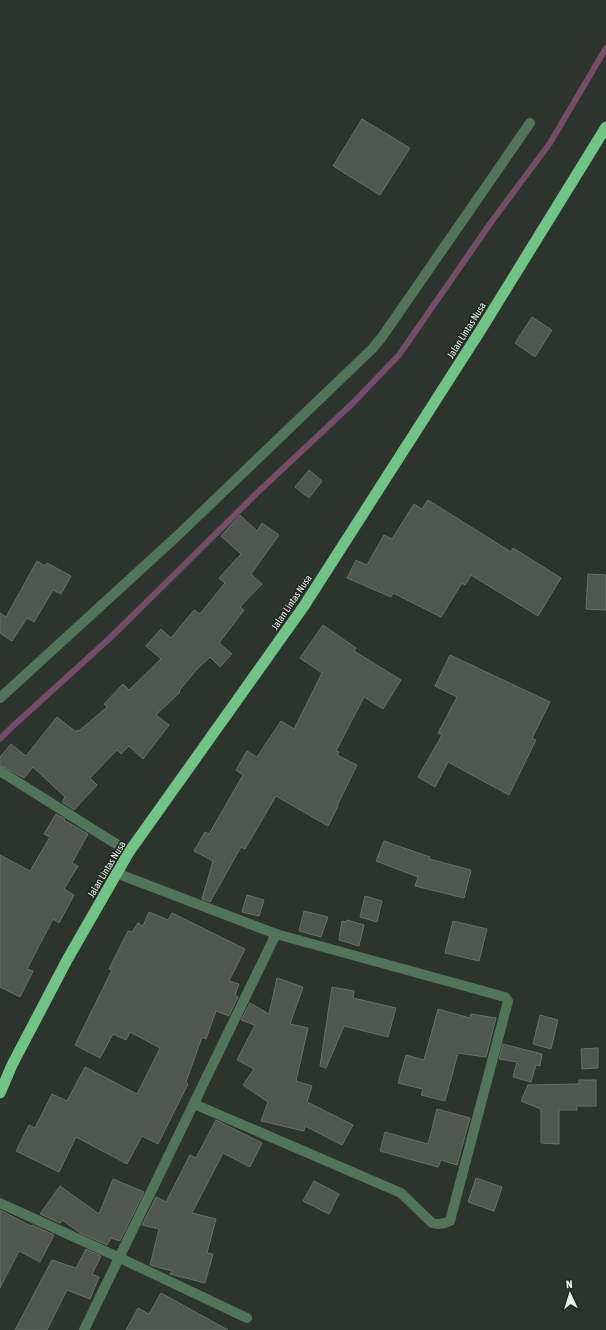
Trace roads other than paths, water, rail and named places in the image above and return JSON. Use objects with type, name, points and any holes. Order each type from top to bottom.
[{"type":"highway","name":"Jalan Lintas Nusa","points":[[0,1093],[12,1065],[67,960],[129,852],[304,606],[482,328],[606,127]]},
{"type":"street","points":[[0,698],[175,538],[372,349],[530,123]]},
{"type":"street","points":[[0,771],[129,852]]},
{"type":"street","points":[[116,873],[276,934],[505,997],[508,1002],[450,1221],[438,1225],[432,1223],[401,1192],[194,1104]]},
{"type":"street","points":[[84,1330],[276,934]]},
{"type":"street","points":[[0,1203],[247,1318]]},
{"type":"waterway","points":[[0,739],[110,638],[258,492],[354,402],[399,355],[492,221],[550,143],[606,48]]}]
